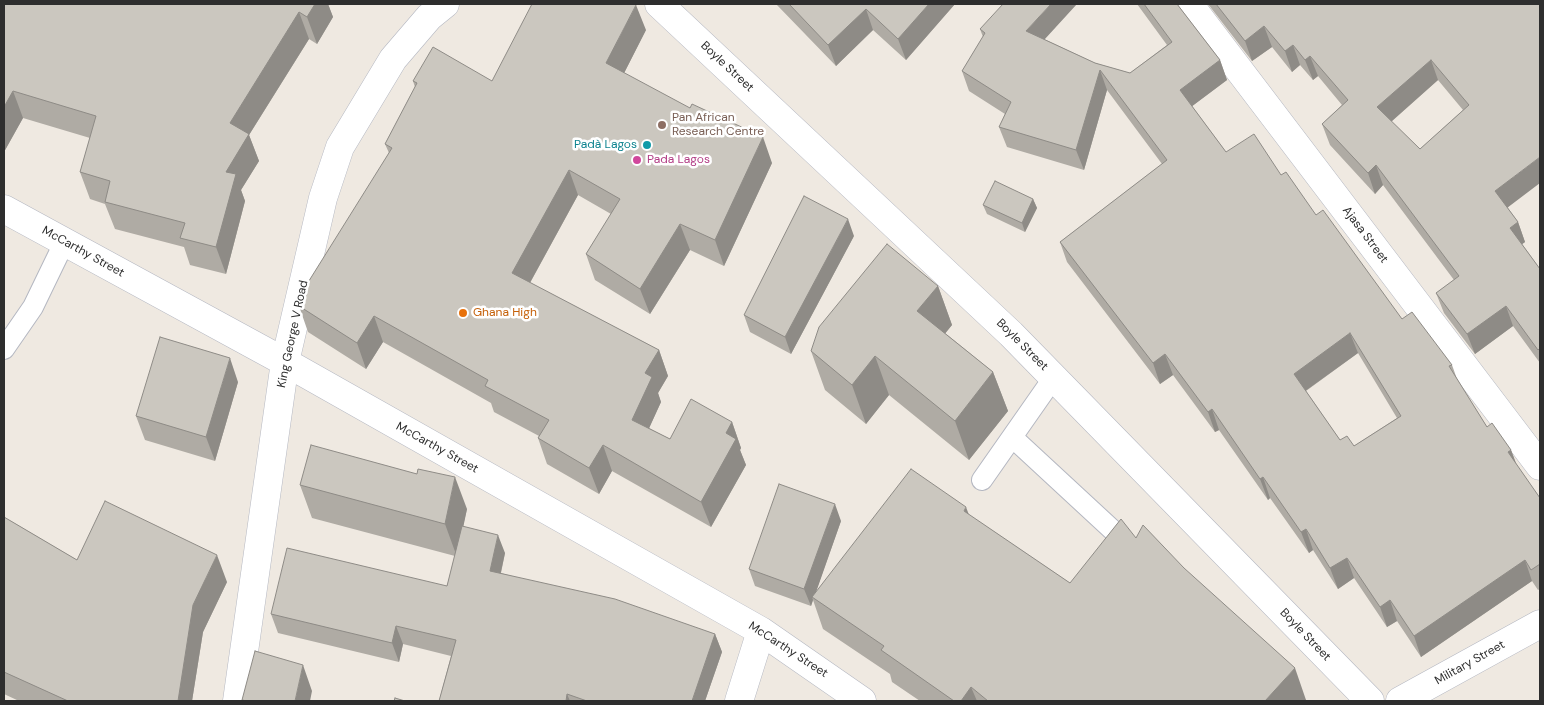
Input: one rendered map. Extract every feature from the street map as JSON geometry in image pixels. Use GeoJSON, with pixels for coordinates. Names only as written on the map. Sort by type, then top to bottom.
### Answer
{"type":"FeatureCollection","features":[{"type":"Feature","properties":{"kind":"street","name":"King George V Road"},"geometry":{"type":"LineString","coordinates":[[237,701],[285,362],[323,198],[340,147],[393,59],[429,17],[445,4]]}},
{"type":"Feature","properties":{"kind":"street","name":"Boyle Street"},"geometry":{"type":"LineString","coordinates":[[659,4],[1011,334],[1370,701]]}},
{"type":"Feature","properties":{"kind":"street","name":"Ajasa Street"},"geometry":{"type":"LineString","coordinates":[[1189,4],[1540,466]]}},
{"type":"Feature","properties":{"kind":"street","name":"McCarthy Street"},"geometry":{"type":"LineString","coordinates":[[4,209],[285,362],[761,631],[862,701]]}},
{"type":"Feature","properties":{"kind":"street","name":"Military Street"},"geometry":{"type":"LineString","coordinates":[[1400,701],[1540,624]]}},
{"type":"Feature","properties":{"kind":"street"},"geometry":{"type":"LineString","coordinates":[[740,701],[761,631]]}},
{"type":"Feature","properties":{"kind":"lane"},"geometry":{"type":"LineString","coordinates":[[4,349],[33,308],[64,243]]}},
{"type":"Feature","properties":{"kind":"lane"},"geometry":{"type":"LineString","coordinates":[[982,480],[1054,378]]}},
{"type":"Feature","properties":{"kind":"lane"},"geometry":{"type":"LineString","coordinates":[[1012,438],[1119,536]]}},
{"type":"Feature","properties":{"kind":"building"},"geometry":{"type":"Polygon","coordinates":[[[4,4],[315,4],[307,17],[299,12],[230,123],[249,134],[226,172],[236,174],[216,247],[180,238],[185,223],[105,202],[110,181],[80,172],[96,116],[13,91],[4,107],[4,4]]]}},
{"type":"Feature","properties":{"kind":"building"},"geometry":{"type":"Polygon","coordinates":[[[532,4],[635,4],[606,63],[690,108],[692,104],[763,137],[715,240],[680,224],[640,289],[586,254],[620,199],[569,170],[512,273],[659,350],[645,373],[652,377],[632,420],[670,439],[691,399],[732,422],[726,433],[736,439],[701,502],[603,445],[589,468],[538,438],[549,420],[485,386],[488,380],[374,316],[357,343],[299,306],[302,292],[392,148],[385,144],[417,83],[413,81],[433,47],[492,81],[532,4]]]}},
{"type":"Feature","properties":{"kind":"building"},"geometry":{"type":"Polygon","coordinates":[[[789,4],[929,4],[898,39],[866,9],[828,45],[789,4]]]}},
{"type":"Feature","properties":{"kind":"building"},"geometry":{"type":"Polygon","coordinates":[[[1003,4],[1051,4],[1026,31],[1095,63],[1130,73],[1172,42],[1144,4],[1177,4],[1220,60],[1180,90],[1226,152],[1254,134],[1281,175],[1286,172],[1316,215],[1323,210],[1402,319],[1412,312],[1452,365],[1449,366],[1487,427],[1492,423],[1511,450],[1508,452],[1540,498],[1540,564],[1531,570],[1525,560],[1414,636],[1390,600],[1380,607],[1347,558],[1330,568],[1306,529],[1301,532],[1263,477],[1260,479],[1212,409],[1208,412],[1165,354],[1153,363],[1060,242],[1167,160],[1100,70],[1076,150],[999,127],[1011,102],[962,71],[985,33],[980,29],[1003,4]],[[1350,333],[1294,374],[1340,440],[1347,436],[1354,446],[1401,416],[1350,333]]]}},
{"type":"Feature","properties":{"kind":"building"},"geometry":{"type":"Polygon","coordinates":[[[1216,4],[1540,4],[1540,157],[1495,191],[1518,222],[1510,228],[1540,269],[1540,348],[1538,350],[1506,306],[1467,334],[1436,293],[1459,276],[1376,165],[1368,173],[1322,124],[1348,100],[1310,56],[1305,60],[1293,45],[1285,51],[1264,26],[1245,41],[1216,4]],[[1431,60],[1377,107],[1420,149],[1469,105],[1431,60]]]}},
{"type":"Feature","properties":{"kind":"building"},"geometry":{"type":"Polygon","coordinates":[[[995,181],[1033,199],[1022,223],[983,205],[995,181]]]}},
{"type":"Feature","properties":{"kind":"building"},"geometry":{"type":"Polygon","coordinates":[[[804,196],[848,219],[785,337],[744,315],[804,196]]]}},
{"type":"Feature","properties":{"kind":"building"},"geometry":{"type":"Polygon","coordinates":[[[887,244],[938,286],[917,311],[993,372],[955,421],[875,356],[852,385],[811,351],[819,327],[887,244]]]}},
{"type":"Feature","properties":{"kind":"building"},"geometry":{"type":"Polygon","coordinates":[[[160,337],[230,358],[206,437],[136,416],[160,337]]]}},
{"type":"Feature","properties":{"kind":"building"},"geometry":{"type":"Polygon","coordinates":[[[311,445],[417,474],[418,469],[455,477],[445,524],[300,485],[311,445]]]}},
{"type":"Feature","properties":{"kind":"building"},"geometry":{"type":"Polygon","coordinates":[[[911,469],[966,507],[964,511],[1070,583],[1121,519],[1136,538],[1143,525],[1184,568],[1295,668],[1265,701],[988,701],[971,687],[961,701],[954,701],[881,650],[884,646],[812,597],[911,469]]]}},
{"type":"Feature","properties":{"kind":"building"},"geometry":{"type":"Polygon","coordinates":[[[779,484],[835,504],[804,589],[749,569],[779,484]]]}},
{"type":"Feature","properties":{"kind":"building"},"geometry":{"type":"Polygon","coordinates":[[[105,501],[217,555],[193,605],[178,701],[68,701],[4,672],[4,517],[77,560],[105,501]]]}},
{"type":"Feature","properties":{"kind":"building"},"geometry":{"type":"Polygon","coordinates":[[[462,526],[498,535],[490,571],[615,599],[715,634],[692,701],[587,701],[567,694],[566,701],[439,701],[456,640],[396,626],[392,643],[271,614],[287,548],[447,586],[462,526]]]}},
{"type":"Feature","properties":{"kind":"building"},"geometry":{"type":"Polygon","coordinates":[[[255,651],[303,665],[295,701],[242,700],[255,651]]]}},
{"type":"Feature","properties":{"kind":"building"},"geometry":{"type":"Polygon","coordinates":[[[395,698],[405,701],[394,701],[395,698]]]}},
{"type":"Feature","properties":{"kind":"place","name":"Pan African Research Centre"},"geometry":{"type":"Point","coordinates":[662,125]}},
{"type":"Feature","properties":{"kind":"place","name":"Padà Lagos"},"geometry":{"type":"Point","coordinates":[647,145]}},
{"type":"Feature","properties":{"kind":"place","name":"Pada Lagos"},"geometry":{"type":"Point","coordinates":[637,160]}},
{"type":"Feature","properties":{"kind":"place","name":"Ghana High"},"geometry":{"type":"Point","coordinates":[463,313]}}]}
